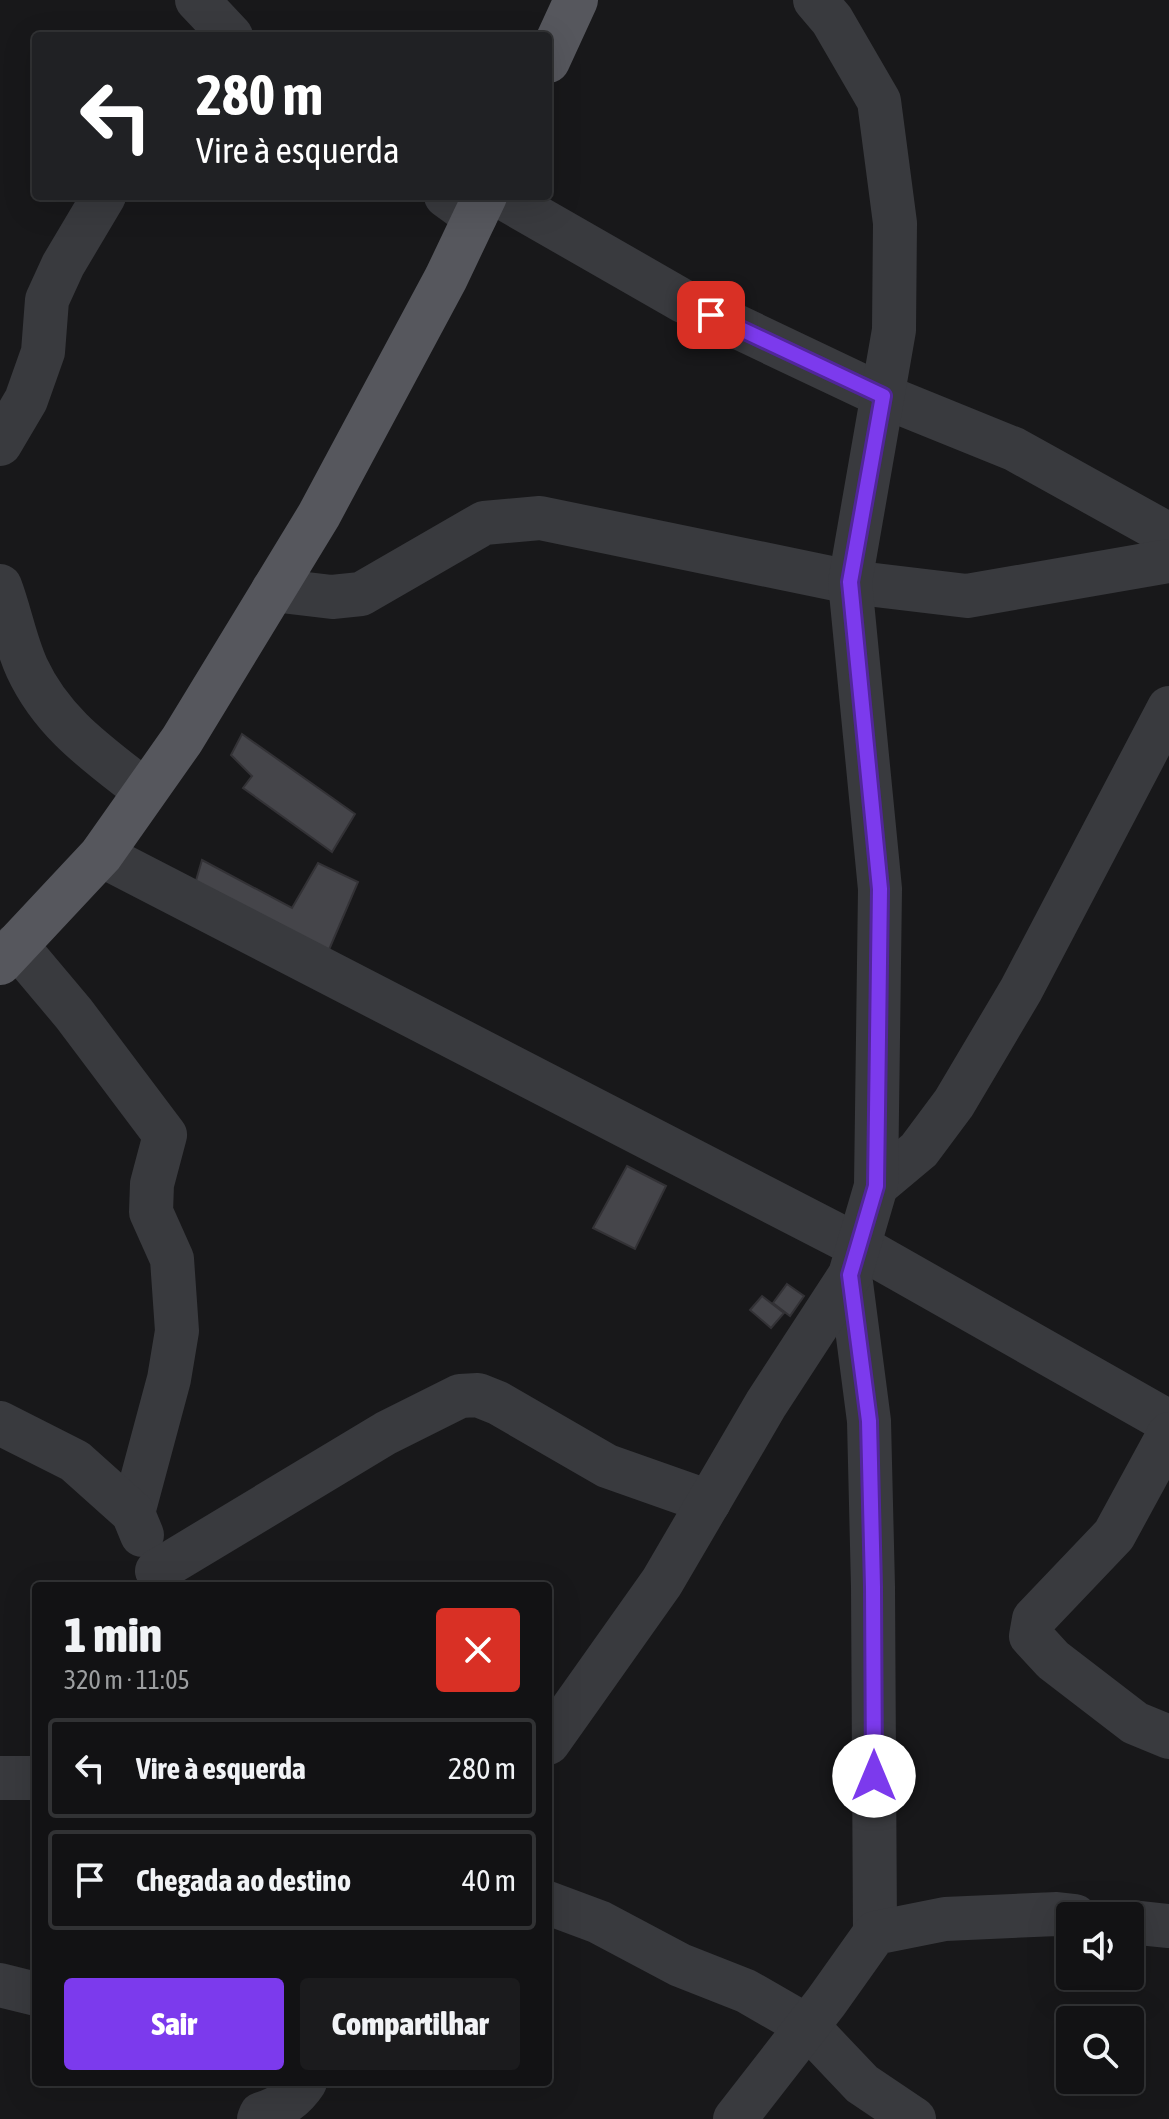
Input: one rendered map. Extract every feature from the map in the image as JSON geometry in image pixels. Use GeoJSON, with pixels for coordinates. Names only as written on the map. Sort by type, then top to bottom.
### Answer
{"type":"FeatureCollection","features":[{"type":"Feature","properties":{"kind":"main road"},"geometry":{"type":"LineString","coordinates":[[552,52],[576,0]]}},
{"type":"Feature","properties":{"kind":"main road"},"geometry":{"type":"LineString","coordinates":[[8,954],[101,855],[182,740],[319,515],[446,278],[476,201]]}},
{"type":"Feature","properties":{"kind":"street"},"geometry":{"type":"LineString","coordinates":[[197,0],[226,32]]}},
{"type":"Feature","properties":{"kind":"street"},"geometry":{"type":"LineString","coordinates":[[552,1737],[662,1582],[766,1404],[855,1261],[876,1186],[880,889],[850,582],[894,330],[895,223],[879,101],[830,7]]}},
{"type":"Feature","properties":{"kind":"street"},"geometry":{"type":"LineString","coordinates":[[0,444],[26,400],[43,352],[47,300],[63,265],[102,200]]}},
{"type":"Feature","properties":{"kind":"street"},"geometry":{"type":"LineString","coordinates":[[476,201],[883,396],[1014,449],[1169,535]]}},
{"type":"Feature","properties":{"kind":"street"},"geometry":{"type":"LineString","coordinates":[[273,590],[332,597],[361,594],[484,523],[540,518],[850,582],[967,596],[1169,561]]}},
{"type":"Feature","properties":{"kind":"street"},"geometry":{"type":"LineString","coordinates":[[0,586],[26,666],[44,698],[67,729],[145,791]]}},
{"type":"Feature","properties":{"kind":"street"},"geometry":{"type":"LineString","coordinates":[[876,1186],[919,1150],[954,1103],[1021,990],[1169,708]]}},
{"type":"Feature","properties":{"kind":"street"},"geometry":{"type":"LineString","coordinates":[[101,855],[855,1261],[1169,1422]]}},
{"type":"Feature","properties":{"kind":"street"},"geometry":{"type":"LineString","coordinates":[[8,954],[74,1014],[165,1135],[152,1184],[151,1212],[172,1259],[177,1331],[169,1379],[133,1513]]}},
{"type":"Feature","properties":{"kind":"street"},"geometry":{"type":"LineString","coordinates":[[735,2119],[875,1933],[869,1421],[855,1261]]}},
{"type":"Feature","properties":{"kind":"street"},"geometry":{"type":"LineString","coordinates":[[0,1423],[75,1461],[133,1513],[162,1578],[386,1433],[460,1396],[478,1395],[498,1403],[607,1466],[709,1502]]}},
{"type":"Feature","properties":{"kind":"street"},"geometry":{"type":"LineString","coordinates":[[1169,1434],[1114,1535],[1034,1619],[1031,1636],[1053,1660],[1135,1723],[1169,1737]]}},
{"type":"Feature","properties":{"kind":"street"},"geometry":{"type":"LineString","coordinates":[[0,1778],[32,1778]]}},
{"type":"Feature","properties":{"kind":"street"},"geometry":{"type":"LineString","coordinates":[[552,1904],[599,1922],[680,1965],[746,1991],[807,2026],[862,2084],[914,2119]]}},
{"type":"Feature","properties":{"kind":"street"},"geometry":{"type":"LineString","coordinates":[[875,1933],[945,1919],[1056,1914]]}},
{"type":"Feature","properties":{"kind":"street"},"geometry":{"type":"LineString","coordinates":[[1144,1923],[1169,1926]]}},
{"type":"Feature","properties":{"kind":"street"},"geometry":{"type":"LineString","coordinates":[[0,1985],[32,1993]]}},
{"type":"Feature","properties":{"kind":"street"},"geometry":{"type":"LineString","coordinates":[[257,2108],[277,2109],[302,2086]]}},
{"type":"Feature","properties":{"kind":"building"},"geometry":{"type":"Polygon","coordinates":[[[242,734],[355,814],[332,852],[243,788],[252,776],[231,755],[242,734]]]}},
{"type":"Feature","properties":{"kind":"building"},"geometry":{"type":"Polygon","coordinates":[[[202,860],[292,908],[318,863],[358,882],[328,952],[195,884],[202,860]]]}},
{"type":"Feature","properties":{"kind":"building"},"geometry":{"type":"Polygon","coordinates":[[[627,1166],[666,1186],[635,1249],[593,1228],[627,1166]]]}},
{"type":"Feature","properties":{"kind":"building"},"geometry":{"type":"Polygon","coordinates":[[[787,1284],[804,1296],[790,1316],[773,1303],[787,1284]]]}},
{"type":"Feature","properties":{"kind":"building"},"geometry":{"type":"Polygon","coordinates":[[[762,1296],[784,1313],[771,1328],[750,1310],[762,1296]]]}},
{"type":"Feature","properties":{"kind":"route"},"geometry":{"type":"LineString","coordinates":[[711,315],[883,396],[850,582],[880,889],[876,1186],[850,1275],[869,1421],[874,1776]]}}]}
